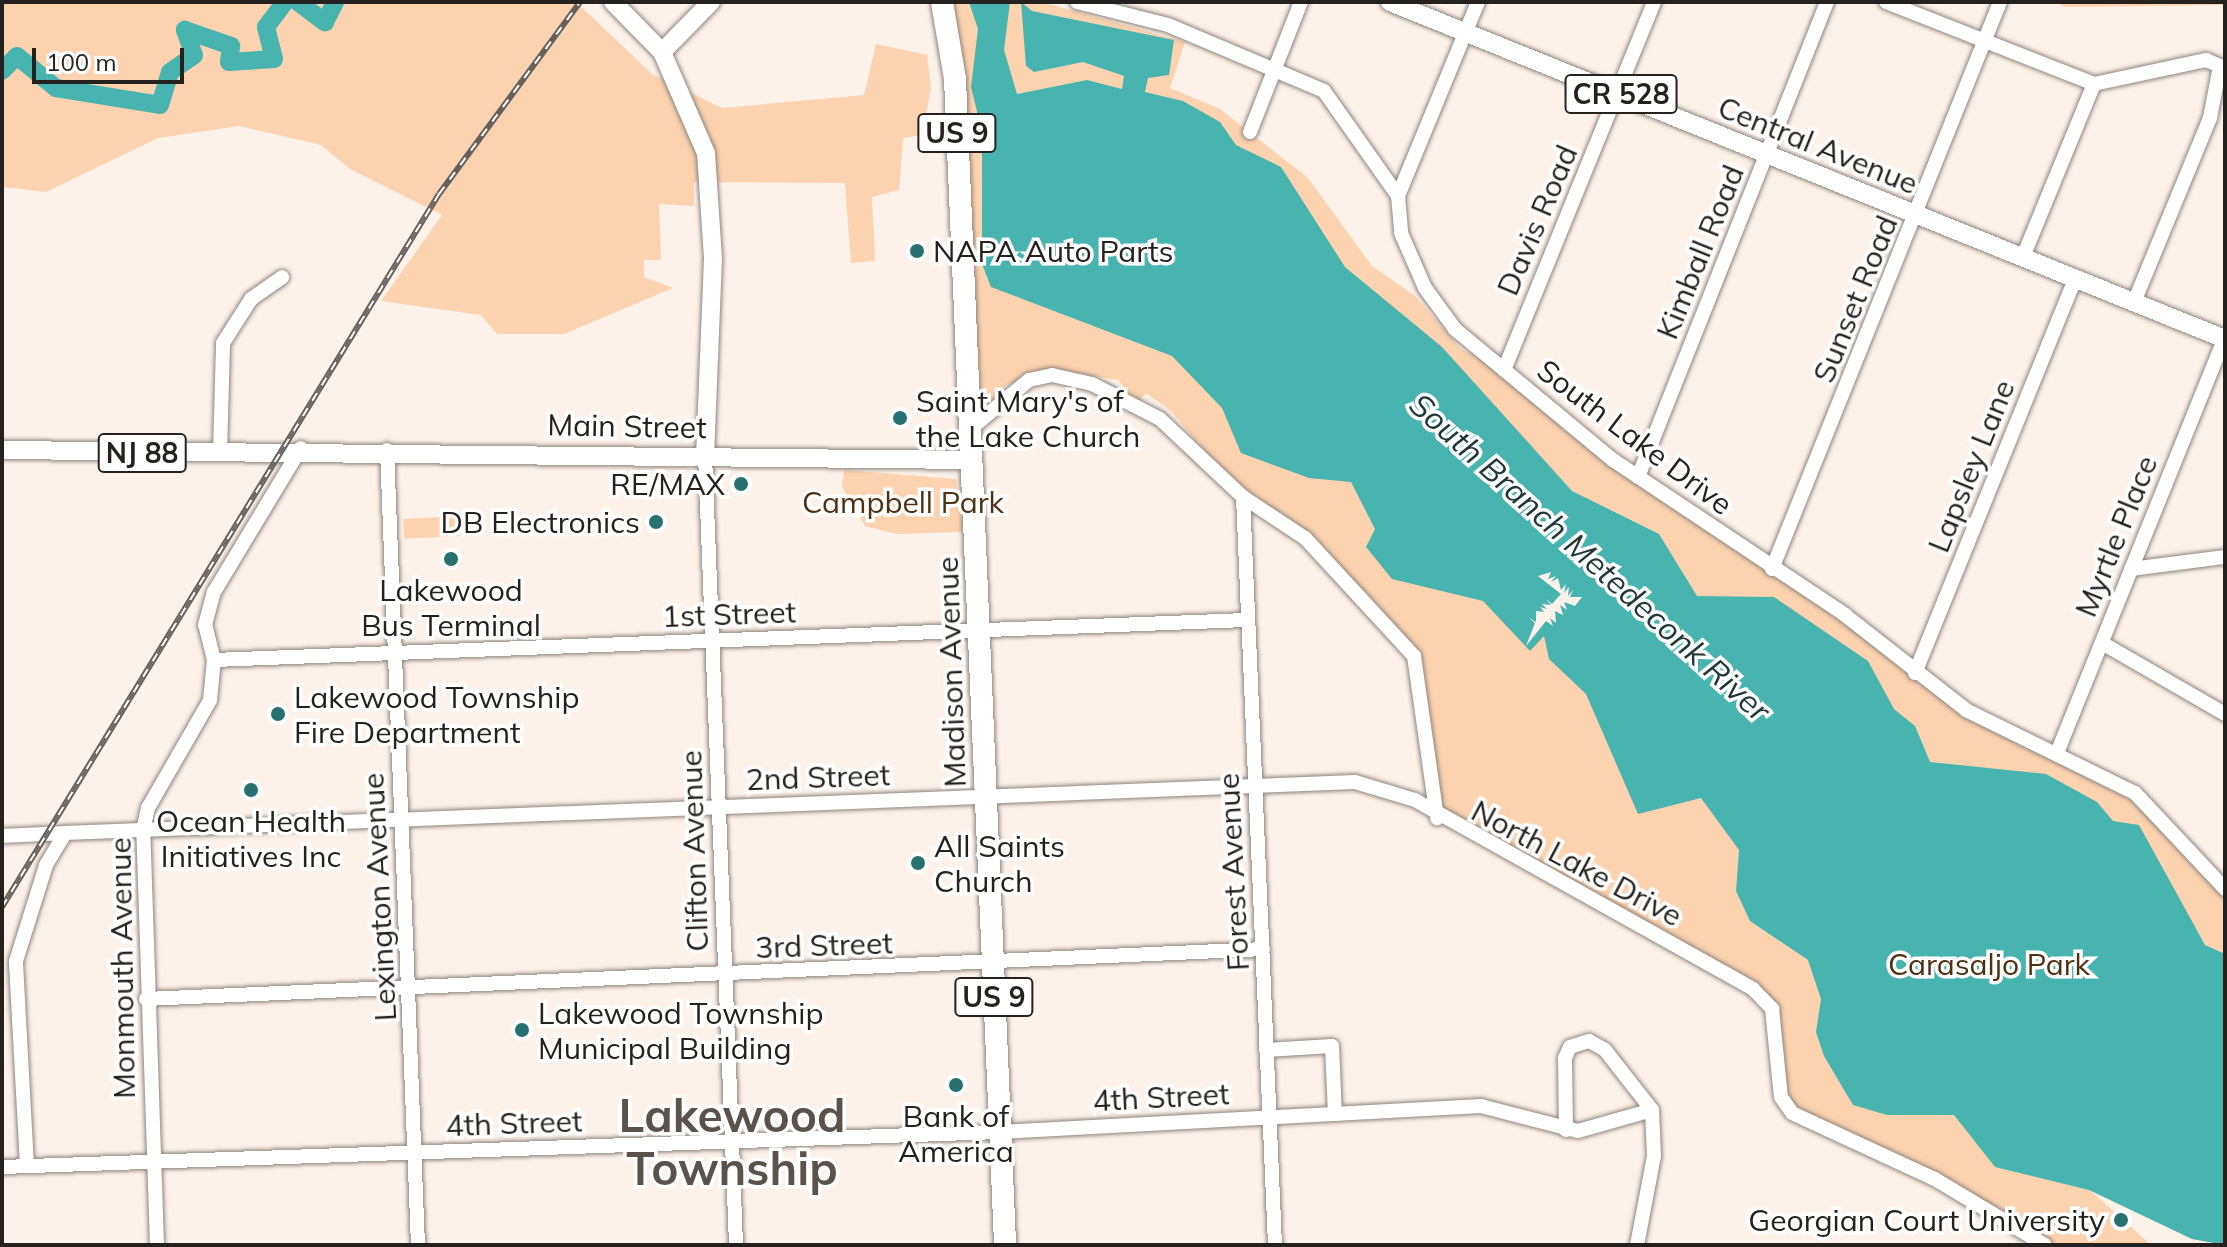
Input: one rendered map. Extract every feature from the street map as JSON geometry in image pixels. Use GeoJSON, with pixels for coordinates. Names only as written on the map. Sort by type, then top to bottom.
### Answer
{"type":"FeatureCollection","features":[{"type":"Feature","properties":{"kind":"highway","name":"Madison Avenue"},"geometry":{"type":"LineString","coordinates":[[942,2],[955,79],[1005,1245]]}},
{"type":"Feature","properties":{"kind":"main road"},"geometry":{"type":"LineString","coordinates":[[613,2],[662,52],[692,111],[711,180],[705,455]]}},
{"type":"Feature","properties":{"kind":"main road"},"geometry":{"type":"LineString","coordinates":[[662,52],[711,2]]}},
{"type":"Feature","properties":{"kind":"main road","name":"Central Avenue"},"geometry":{"type":"LineString","coordinates":[[1390,2],[2224,339]]}},
{"type":"Feature","properties":{"kind":"main road","name":"Main Street"},"geometry":{"type":"LineString","coordinates":[[220,453],[301,448],[972,460]]}},
{"type":"Feature","properties":{"kind":"main road","name":"NJ 88"},"geometry":{"type":"LineString","coordinates":[[2,450],[220,453]]}},
{"type":"Feature","properties":{"kind":"street","name":"South Lake Drive"},"geometry":{"type":"LineString","coordinates":[[1077,2],[1168,25],[1324,91],[1343,109],[1398,196],[1401,233],[1436,307],[1504,370],[1638,477],[1845,615],[1966,710],[2135,793],[2225,889]]}},
{"type":"Feature","properties":{"kind":"street"},"geometry":{"type":"LineString","coordinates":[[1250,132],[1301,2]]}},
{"type":"Feature","properties":{"kind":"street"},"geometry":{"type":"LineString","coordinates":[[1398,196],[1478,2]]}},
{"type":"Feature","properties":{"kind":"street","name":"Davis Road"},"geometry":{"type":"LineString","coordinates":[[1504,370],[1654,2]]}},
{"type":"Feature","properties":{"kind":"street","name":"Kimball Road"},"geometry":{"type":"LineString","coordinates":[[1638,477],[1827,2]]}},
{"type":"Feature","properties":{"kind":"street"},"geometry":{"type":"LineString","coordinates":[[1886,2],[2094,84],[2213,60],[2224,74],[2220,103],[2134,302]]}},
{"type":"Feature","properties":{"kind":"street","name":"Sunset Road"},"geometry":{"type":"LineString","coordinates":[[1772,569],[1917,216],[2000,2]]}},
{"type":"Feature","properties":{"kind":"street"},"geometry":{"type":"LineString","coordinates":[[2023,257],[2094,84]]}},
{"type":"Feature","properties":{"kind":"street"},"geometry":{"type":"LineString","coordinates":[[220,453],[223,343],[251,299],[282,277]]}},
{"type":"Feature","properties":{"kind":"street","name":"Lapsley Lane"},"geometry":{"type":"LineString","coordinates":[[1915,673],[2075,278]]}},
{"type":"Feature","properties":{"kind":"street","name":"Myrtle Place"},"geometry":{"type":"LineString","coordinates":[[2057,753],[2224,339]]}},
{"type":"Feature","properties":{"kind":"street","name":"North Lake Drive"},"geometry":{"type":"LineString","coordinates":[[970,429],[1017,386],[1039,376],[1070,378],[1160,419],[1243,497],[1305,538],[1405,642],[1423,702],[1437,818],[1764,997],[1776,1022],[1781,1097],[1792,1113],[1935,1179],[2045,1245]]}},
{"type":"Feature","properties":{"kind":"street","name":"Monmouth Avenue"},"geometry":{"type":"LineString","coordinates":[[157,1245],[146,999],[143,831],[148,808],[203,716],[214,660],[205,625],[214,592],[301,448]]}},
{"type":"Feature","properties":{"kind":"street","name":"Lexington Avenue"},"geometry":{"type":"LineString","coordinates":[[387,450],[418,1245]]}},
{"type":"Feature","properties":{"kind":"street","name":"Clifton Avenue"},"geometry":{"type":"LineString","coordinates":[[705,455],[736,1245]]}},
{"type":"Feature","properties":{"kind":"street","name":"Forest Avenue"},"geometry":{"type":"LineString","coordinates":[[1243,497],[1275,1245]]}},
{"type":"Feature","properties":{"kind":"street"},"geometry":{"type":"LineString","coordinates":[[2131,569],[2225,557]]}},
{"type":"Feature","properties":{"kind":"street","name":"1st Street"},"geometry":{"type":"LineString","coordinates":[[214,660],[1247,620]]}},
{"type":"Feature","properties":{"kind":"street"},"geometry":{"type":"LineString","coordinates":[[2102,643],[2225,714]]}},
{"type":"Feature","properties":{"kind":"street","name":"2nd Street"},"geometry":{"type":"LineString","coordinates":[[65,833],[1255,787],[1380,785],[1437,818]]}},
{"type":"Feature","properties":{"kind":"street"},"geometry":{"type":"LineString","coordinates":[[2,836],[65,833]]}},
{"type":"Feature","properties":{"kind":"street"},"geometry":{"type":"LineString","coordinates":[[27,1166],[16,961],[46,865],[65,833]]}},
{"type":"Feature","properties":{"kind":"street","name":"3rd Street"},"geometry":{"type":"LineString","coordinates":[[146,999],[993,965],[1263,949]]}},
{"type":"Feature","properties":{"kind":"street"},"geometry":{"type":"LineString","coordinates":[[1637,1245],[1654,1156],[1652,1110],[1605,1050],[1579,1041],[1565,1058],[1566,1130],[1594,1129],[1652,1110]]}},
{"type":"Feature","properties":{"kind":"street"},"geometry":{"type":"LineString","coordinates":[[1266,1050],[1332,1046],[1335,1114]]}},
{"type":"Feature","properties":{"kind":"street","name":"4th Street"},"geometry":{"type":"LineString","coordinates":[[2,1167],[1000,1132],[1459,1108],[1509,1111],[1566,1130]]}},
{"type":"Feature","properties":{"kind":"green space"},"geometry":{"type":"Polygon","coordinates":[[[2,2],[576,2],[652,74],[722,108],[864,95],[876,44],[927,55],[931,89],[922,135],[903,138],[899,190],[872,197],[875,261],[851,263],[845,183],[694,182],[694,206],[659,204],[661,260],[644,260],[644,277],[673,288],[564,334],[497,334],[481,315],[381,301],[442,215],[350,169],[321,145],[239,126],[158,138],[46,192],[2,187],[2,2]]]}},
{"type":"Feature","properties":{"kind":"green space","name":"Carasaljo Park"},"geometry":{"type":"Polygon","coordinates":[[[952,2],[1042,2],[1185,42],[1170,88],[1220,109],[1308,178],[1372,266],[1414,295],[1461,349],[1504,370],[1613,460],[1966,710],[2119,783],[2225,889],[2225,1245],[2192,1239],[2090,1190],[2151,1245],[2045,1245],[1942,1183],[1809,1125],[1778,1092],[1762,995],[1437,818],[1414,657],[1307,541],[1243,497],[1171,411],[1146,393],[1137,404],[1118,380],[1048,369],[1005,386],[987,414],[977,388],[952,2]]]}},
{"type":"Feature","properties":{"kind":"green space"},"geometry":{"type":"Polygon","coordinates":[[[2056,2],[2225,2],[2225,5],[2064,7],[2056,2]]]}},
{"type":"Feature","properties":{"kind":"green space","name":"Campbell Park"},"geometry":{"type":"Polygon","coordinates":[[[844,470],[956,479],[963,532],[896,534],[865,526],[842,487],[844,470]]]}},
{"type":"Feature","properties":{"kind":"green space"},"geometry":{"type":"Polygon","coordinates":[[[458,516],[459,536],[404,539],[403,519],[458,516]]]}},
{"type":"Feature","properties":{"kind":"water","name":"Carasaljo Park"},"geometry":{"type":"Polygon","coordinates":[[[969,2],[1010,2],[1004,50],[1017,94],[1087,80],[1122,89],[1124,76],[1083,62],[1034,72],[1026,66],[1021,2],[1032,11],[1174,40],[1169,75],[1148,78],[1145,92],[1183,101],[1220,122],[1236,145],[1281,167],[1345,267],[1442,347],[1572,491],[1659,534],[1697,596],[1774,597],[1868,661],[1894,709],[1915,726],[1930,762],[2046,774],[2097,802],[2113,821],[2139,825],[2205,945],[2225,954],[2225,1245],[2192,1239],[2089,1190],[1995,1167],[1954,1115],[1887,1115],[1853,1105],[1824,1056],[1816,1032],[1821,999],[1808,960],[1750,921],[1736,891],[1739,850],[1701,798],[1638,814],[1586,694],[1549,659],[1544,636],[1530,651],[1483,601],[1392,579],[1366,547],[1375,529],[1351,482],[1309,478],[1241,453],[1222,408],[1172,356],[991,287],[982,264],[982,132],[971,87],[978,29],[969,2]]]}},
{"type":"Feature","properties":{"kind":"pier"},"geometry":{"type":"Polygon","coordinates":[[[1551,572],[1548,579],[1556,576],[1551,582],[1558,578],[1561,590],[1566,584],[1564,593],[1569,587],[1568,596],[1573,590],[1570,597],[1582,597],[1575,606],[1564,602],[1567,610],[1560,605],[1563,615],[1555,611],[1556,623],[1550,618],[1553,626],[1546,621],[1526,646],[1535,623],[1529,618],[1536,622],[1536,611],[1544,612],[1540,607],[1547,609],[1542,604],[1551,605],[1546,599],[1552,604],[1561,594],[1538,576],[1551,572]]]}},
{"type":"Feature","properties":{"kind":"waterway","name":"South Branch Metedeconk River"},"geometry":{"type":"LineString","coordinates":[[2,71],[17,56],[56,88],[160,105],[170,72],[194,55],[185,30],[231,46],[229,62],[274,59],[266,27],[285,2]]}},
{"type":"Feature","properties":{"kind":"waterway","name":"South Branch Metedeconk River"},"geometry":{"type":"LineString","coordinates":[[298,2],[325,22],[335,2]]}},
{"type":"Feature","properties":{"kind":"railway"},"geometry":{"type":"LineString","coordinates":[[2,907],[439,194],[580,2]]}},
{"type":"Feature","properties":{"kind":"place","name":"NAPA Auto Parts"},"geometry":{"type":"Point","coordinates":[917,251]}},
{"type":"Feature","properties":{"kind":"place","name":"Saint Mary's of the Lake Church"},"geometry":{"type":"Point","coordinates":[900,418]}},
{"type":"Feature","properties":{"kind":"place","name":"RE/MAX"},"geometry":{"type":"Point","coordinates":[741,484]}},
{"type":"Feature","properties":{"kind":"place","name":"DB Electronics"},"geometry":{"type":"Point","coordinates":[656,522]}},
{"type":"Feature","properties":{"kind":"place","name":"Lakewood Bus Terminal"},"geometry":{"type":"Point","coordinates":[451,559]}},
{"type":"Feature","properties":{"kind":"place","name":"Lakewood Township Fire Department"},"geometry":{"type":"Point","coordinates":[278,714]}},
{"type":"Feature","properties":{"kind":"place","name":"Ocean Health Initiatives Inc"},"geometry":{"type":"Point","coordinates":[251,790]}},
{"type":"Feature","properties":{"kind":"place","name":"All Saints Church"},"geometry":{"type":"Point","coordinates":[918,863]}},
{"type":"Feature","properties":{"kind":"place","name":"Lakewood Township Municipal Building"},"geometry":{"type":"Point","coordinates":[522,1030]}},
{"type":"Feature","properties":{"kind":"place","name":"Bank of America"},"geometry":{"type":"Point","coordinates":[956,1085]}},
{"type":"Feature","properties":{"kind":"place","name":"Georgian Court University"},"geometry":{"type":"Point","coordinates":[2121,1220]}},
{"type":"Feature","properties":{"kind":"district","name":"Lakewood Township"},"geometry":{"type":"Point","coordinates":[732,1142]}}]}
